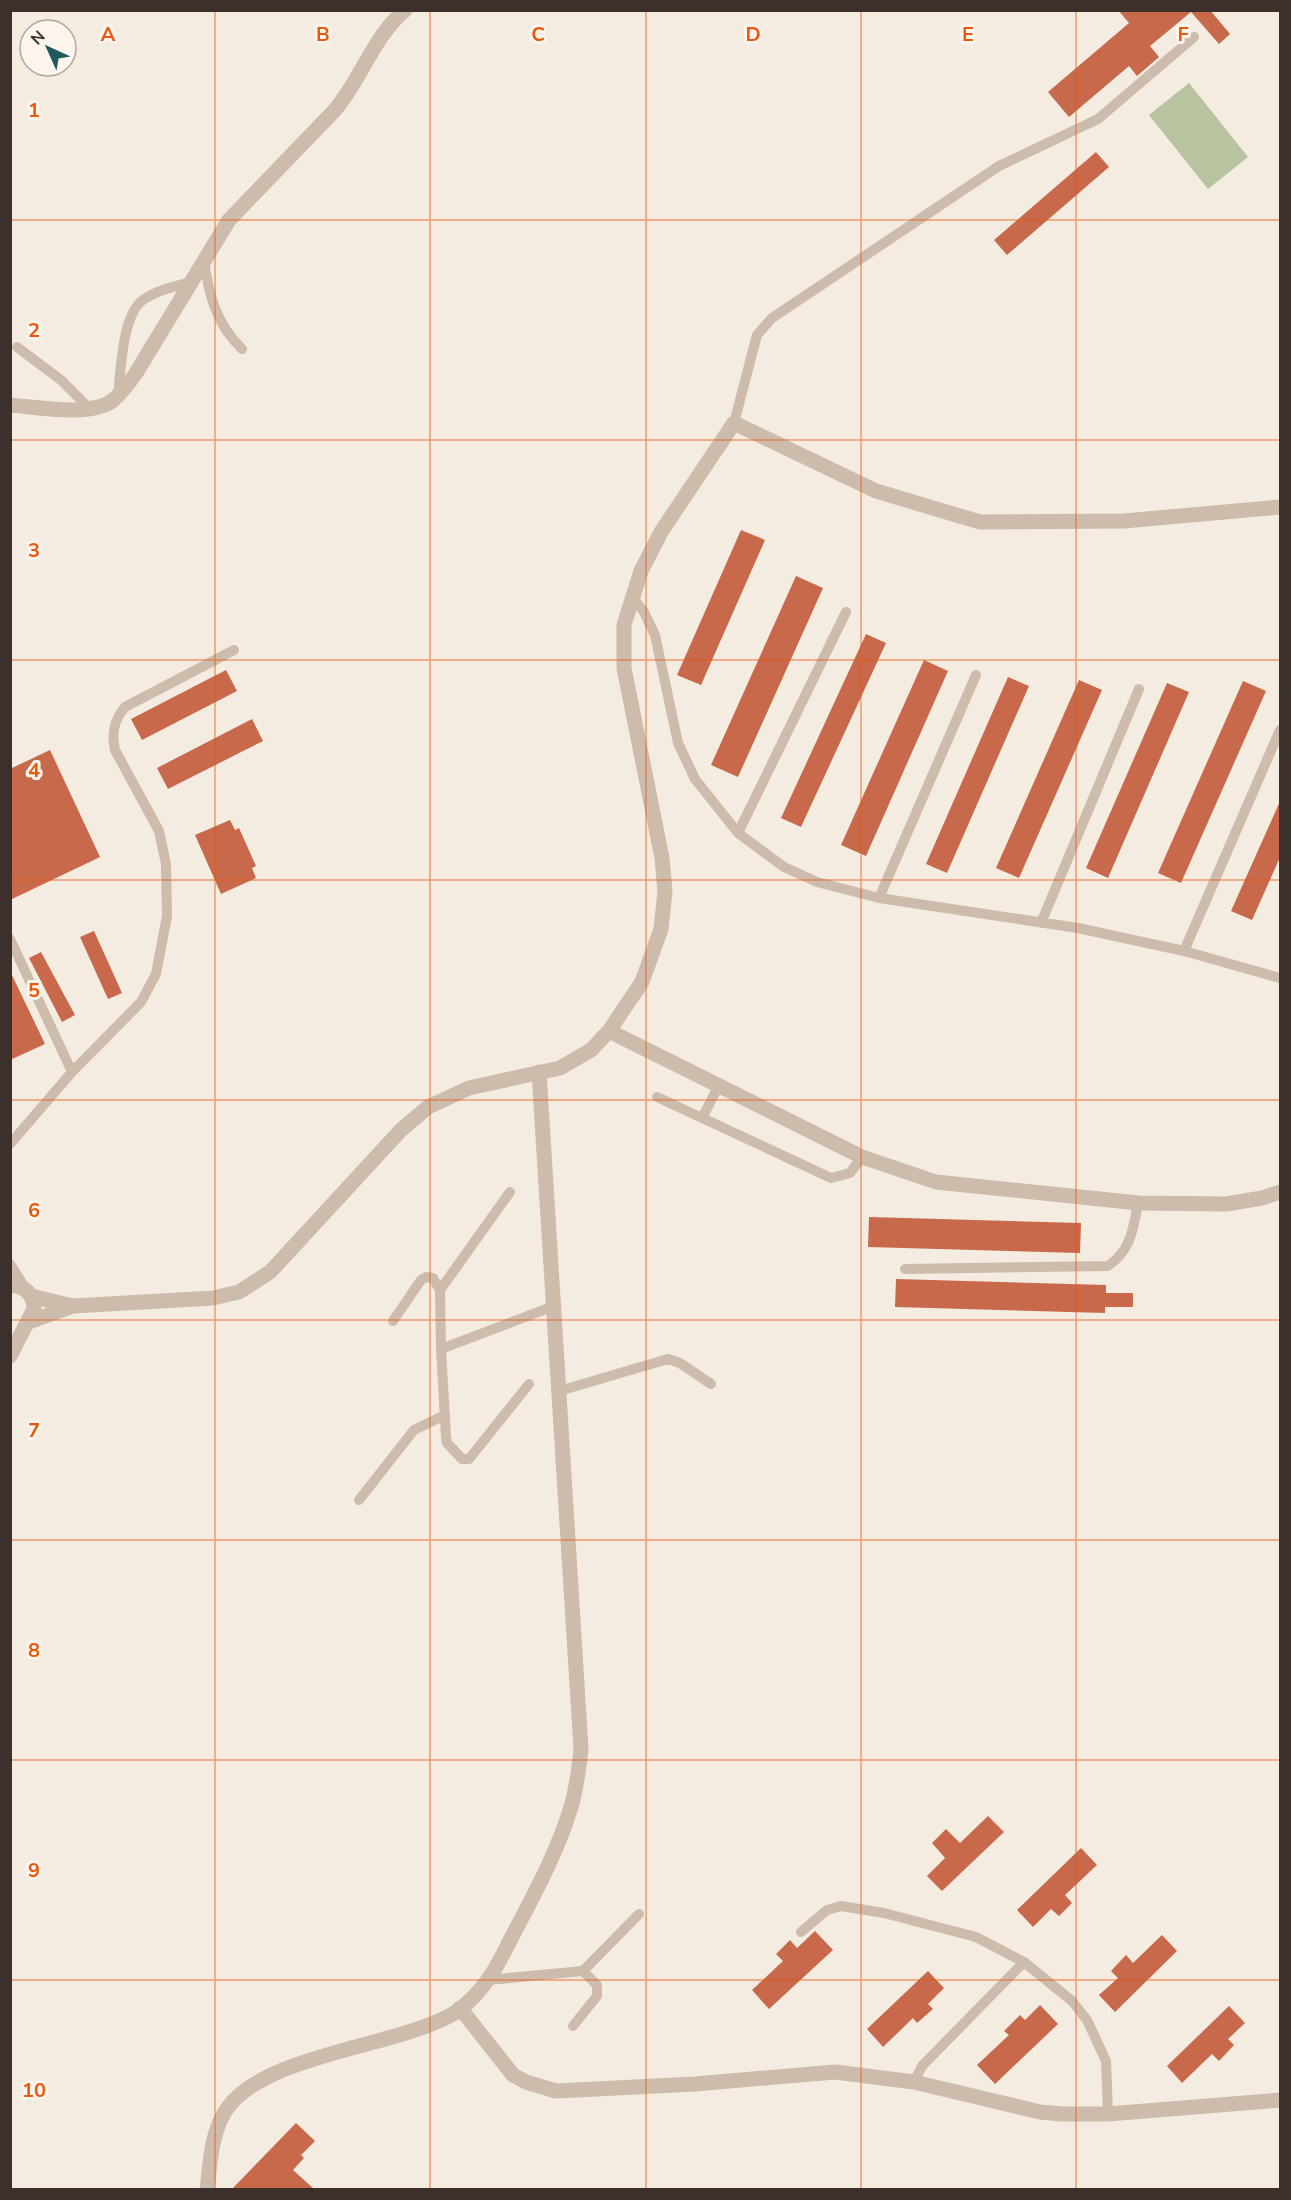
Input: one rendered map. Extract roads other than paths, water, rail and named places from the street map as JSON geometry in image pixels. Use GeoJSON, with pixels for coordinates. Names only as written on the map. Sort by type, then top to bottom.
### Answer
{"type":"FeatureCollection","features":[{"type":"Feature","properties":{"kind":"street"},"geometry":{"type":"LineString","coordinates":[[12,403],[90,410],[110,402],[118,395],[136,373],[223,229],[248,198],[347,96],[391,24],[405,10]]}},
{"type":"Feature","properties":{"kind":"street"},"geometry":{"type":"LineString","coordinates":[[21,1326],[73,1306],[213,1298],[246,1289],[270,1272],[413,1119],[428,1107],[469,1088],[560,1068],[575,1061],[609,1031],[642,982],[661,929],[664,891],[662,858],[624,668],[624,625],[631,595],[661,532],[734,423],[876,491],[980,522],[1124,521],[1281,507]]}},
{"type":"Feature","properties":{"kind":"street"},"geometry":{"type":"LineString","coordinates":[[609,1031],[862,1157],[936,1182],[1138,1203],[1226,1204],[1262,1198],[1281,1192]]}},
{"type":"Feature","properties":{"kind":"street"},"geometry":{"type":"LineString","coordinates":[[207,2190],[218,2127],[226,2111],[240,2095],[261,2080],[287,2069],[447,2018],[488,1980],[547,1868],[561,1834],[578,1778],[581,1749],[539,1072]]}},
{"type":"Feature","properties":{"kind":"street"},"geometry":{"type":"LineString","coordinates":[[10,1286],[21,1287],[29,1293],[73,1306]]}},
{"type":"Feature","properties":{"kind":"street"},"geometry":{"type":"LineString","coordinates":[[10,1356],[21,1326],[34,1309],[29,1293]]}},
{"type":"Feature","properties":{"kind":"street"},"geometry":{"type":"LineString","coordinates":[[460,2008],[513,2075],[526,2082],[555,2091],[835,2072],[914,2082],[1040,2112],[1108,2114],[1281,2100]]}},
{"type":"Feature","properties":{"kind":"lane"},"geometry":{"type":"LineString","coordinates":[[734,423],[758,335],[772,318],[855,265],[989,172],[1098,119],[1194,37]]}},
{"type":"Feature","properties":{"kind":"lane"},"geometry":{"type":"LineString","coordinates":[[204,260],[210,296],[218,316],[231,337],[242,349]]}},
{"type":"Feature","properties":{"kind":"lane"},"geometry":{"type":"LineString","coordinates":[[118,395],[128,329],[137,307],[143,300],[154,295],[192,282]]}},
{"type":"Feature","properties":{"kind":"lane"},"geometry":{"type":"LineString","coordinates":[[17,347],[61,380],[90,410]]}},
{"type":"Feature","properties":{"kind":"lane"},"geometry":{"type":"LineString","coordinates":[[631,595],[644,612],[655,635],[678,743],[695,779],[738,833],[783,867],[817,882],[879,898],[1041,922],[1184,951],[1281,978]]}},
{"type":"Feature","properties":{"kind":"lane"},"geometry":{"type":"LineString","coordinates":[[738,833],[846,612]]}},
{"type":"Feature","properties":{"kind":"lane"},"geometry":{"type":"LineString","coordinates":[[10,1144],[72,1072],[141,1002],[156,974],[167,916],[166,864],[159,831],[115,750],[113,739],[115,722],[125,707],[234,650]]}},
{"type":"Feature","properties":{"kind":"lane"},"geometry":{"type":"LineString","coordinates":[[879,898],[976,675]]}},
{"type":"Feature","properties":{"kind":"lane"},"geometry":{"type":"LineString","coordinates":[[1041,922],[1139,689]]}},
{"type":"Feature","properties":{"kind":"lane"},"geometry":{"type":"LineString","coordinates":[[1184,951],[1281,730]]}},
{"type":"Feature","properties":{"kind":"lane"},"geometry":{"type":"LineString","coordinates":[[10,939],[72,1072]]}},
{"type":"Feature","properties":{"kind":"lane"},"geometry":{"type":"LineString","coordinates":[[702,1118],[719,1085]]}},
{"type":"Feature","properties":{"kind":"lane"},"geometry":{"type":"LineString","coordinates":[[657,1097],[831,1178],[850,1173],[862,1157]]}},
{"type":"Feature","properties":{"kind":"lane"},"geometry":{"type":"LineString","coordinates":[[440,1290],[510,1192]]}},
{"type":"Feature","properties":{"kind":"lane"},"geometry":{"type":"LineString","coordinates":[[905,1269],[1108,1266],[1121,1257],[1129,1245],[1138,1203]]}},
{"type":"Feature","properties":{"kind":"lane"},"geometry":{"type":"LineString","coordinates":[[10,1264],[29,1293]]}},
{"type":"Feature","properties":{"kind":"lane"},"geometry":{"type":"LineString","coordinates":[[393,1321],[426,1276],[433,1278],[440,1290],[447,1443],[462,1459],[470,1459],[529,1384]]}},
{"type":"Feature","properties":{"kind":"lane"},"geometry":{"type":"LineString","coordinates":[[441,1348],[554,1306]]}},
{"type":"Feature","properties":{"kind":"lane"},"geometry":{"type":"LineString","coordinates":[[559,1391],[668,1359],[680,1363],[711,1384]]}},
{"type":"Feature","properties":{"kind":"lane"},"geometry":{"type":"LineString","coordinates":[[359,1500],[414,1430],[445,1415]]}},
{"type":"Feature","properties":{"kind":"lane"},"geometry":{"type":"LineString","coordinates":[[801,1932],[827,1910],[841,1906],[884,1913],[976,1937],[1024,1962],[1072,2001],[1087,2020],[1106,2061],[1108,2114]]}},
{"type":"Feature","properties":{"kind":"lane"},"geometry":{"type":"LineString","coordinates":[[488,1980],[583,1971],[639,1914]]}},
{"type":"Feature","properties":{"kind":"lane"},"geometry":{"type":"LineString","coordinates":[[914,2082],[926,2061],[1024,1962]]}},
{"type":"Feature","properties":{"kind":"lane"},"geometry":{"type":"LineString","coordinates":[[573,2026],[597,1996],[597,1985],[583,1971]]}}]}
